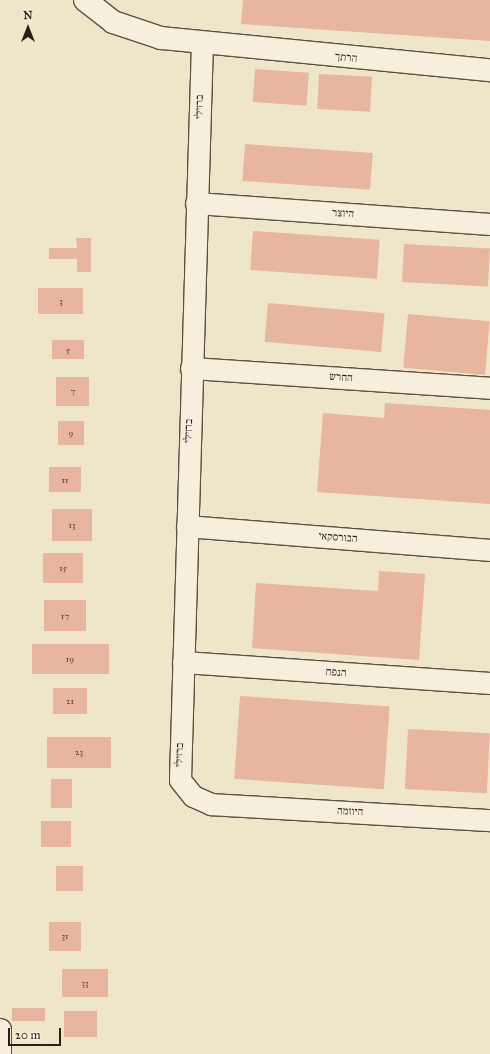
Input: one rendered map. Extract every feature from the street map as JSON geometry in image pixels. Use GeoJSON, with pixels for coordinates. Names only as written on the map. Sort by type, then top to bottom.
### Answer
{"type":"FeatureCollection","features":[{"type":"Feature","properties":{"kind":"main road","name":"הרתך"},"geometry":{"type":"LineString","coordinates":[[85,0],[113,22],[135,32],[202,42],[312,55],[490,70]]}},
{"type":"Feature","properties":{"kind":"street","name":"ברזילי"},"geometry":{"type":"LineString","coordinates":[[202,42],[191,368],[180,780],[193,796],[211,804]]}},
{"type":"Feature","properties":{"kind":"street","name":"היוצר"},"geometry":{"type":"LineString","coordinates":[[196,203],[490,224]]}},
{"type":"Feature","properties":{"kind":"street","name":"החרש"},"geometry":{"type":"LineString","coordinates":[[191,368],[490,388]]}},
{"type":"Feature","properties":{"kind":"street","name":"הבורסקאי"},"geometry":{"type":"LineString","coordinates":[[187,526],[490,550]]}},
{"type":"Feature","properties":{"kind":"street","name":"הנפח"},"geometry":{"type":"LineString","coordinates":[[183,662],[490,684]]}},
{"type":"Feature","properties":{"kind":"street","name":"היוזמה"},"geometry":{"type":"LineString","coordinates":[[211,804],[490,820]]}},
{"type":"Feature","properties":{"kind":"street"},"geometry":{"type":"LineString","coordinates":[[0,1029],[0,1054]]}},
{"type":"Feature","properties":{"kind":"building"},"geometry":{"type":"Polygon","coordinates":[[[243,0],[490,0],[490,41],[241,24],[243,0]]]}},
{"type":"Feature","properties":{"kind":"building"},"geometry":{"type":"Polygon","coordinates":[[[255,69],[309,73],[307,106],[253,102],[255,69]]]}},
{"type":"Feature","properties":{"kind":"building"},"geometry":{"type":"Polygon","coordinates":[[[319,74],[372,77],[370,112],[317,109],[319,74]]]}},
{"type":"Feature","properties":{"kind":"building"},"geometry":{"type":"Polygon","coordinates":[[[245,144],[373,153],[370,190],[242,181],[245,144]]]}},
{"type":"Feature","properties":{"kind":"building"},"geometry":{"type":"Polygon","coordinates":[[[253,231],[380,240],[377,279],[250,270],[253,231]]]}},
{"type":"Feature","properties":{"kind":"building"},"geometry":{"type":"Polygon","coordinates":[[[76,238],[91,238],[91,272],[77,272],[77,259],[49,259],[49,248],[77,248],[76,238]]]}},
{"type":"Feature","properties":{"kind":"building"},"geometry":{"type":"Polygon","coordinates":[[[404,244],[490,249],[488,286],[402,282],[404,244]]]}},
{"type":"Feature","properties":{"kind":"building"},"geometry":{"type":"Polygon","coordinates":[[[38,288],[83,288],[83,314],[38,314],[38,288]]]}},
{"type":"Feature","properties":{"kind":"building"},"geometry":{"type":"Polygon","coordinates":[[[268,303],[385,313],[381,352],[265,342],[268,303]]]}},
{"type":"Feature","properties":{"kind":"building"},"geometry":{"type":"Polygon","coordinates":[[[408,314],[490,321],[485,375],[403,368],[408,314]]]}},
{"type":"Feature","properties":{"kind":"building"},"geometry":{"type":"Polygon","coordinates":[[[52,340],[84,340],[84,359],[52,359],[52,340]]]}},
{"type":"Feature","properties":{"kind":"building"},"geometry":{"type":"Polygon","coordinates":[[[56,377],[89,377],[89,406],[56,406],[56,377]]]}},
{"type":"Feature","properties":{"kind":"building"},"geometry":{"type":"Polygon","coordinates":[[[385,403],[490,410],[490,504],[317,492],[323,413],[384,418],[385,403]]]}},
{"type":"Feature","properties":{"kind":"building"},"geometry":{"type":"Polygon","coordinates":[[[58,421],[84,421],[84,445],[58,445],[58,421]]]}},
{"type":"Feature","properties":{"kind":"building"},"geometry":{"type":"Polygon","coordinates":[[[49,467],[81,467],[81,492],[49,492],[49,467]]]}},
{"type":"Feature","properties":{"kind":"building"},"geometry":{"type":"Polygon","coordinates":[[[52,509],[92,509],[92,541],[52,541],[52,509]]]}},
{"type":"Feature","properties":{"kind":"building"},"geometry":{"type":"Polygon","coordinates":[[[43,553],[83,553],[83,583],[43,583],[43,553]]]}},
{"type":"Feature","properties":{"kind":"building"},"geometry":{"type":"Polygon","coordinates":[[[379,571],[425,574],[419,660],[252,648],[256,583],[378,591],[379,571]]]}},
{"type":"Feature","properties":{"kind":"building"},"geometry":{"type":"Polygon","coordinates":[[[44,600],[86,600],[86,631],[44,631],[44,600]]]}},
{"type":"Feature","properties":{"kind":"building"},"geometry":{"type":"Polygon","coordinates":[[[32,644],[109,644],[109,674],[32,674],[32,644]]]}},
{"type":"Feature","properties":{"kind":"building"},"geometry":{"type":"Polygon","coordinates":[[[53,688],[87,688],[87,714],[53,714],[53,688]]]}},
{"type":"Feature","properties":{"kind":"building"},"geometry":{"type":"Polygon","coordinates":[[[240,696],[390,706],[384,789],[234,779],[240,696]]]}},
{"type":"Feature","properties":{"kind":"building"},"geometry":{"type":"Polygon","coordinates":[[[408,729],[490,733],[487,793],[405,789],[408,729]]]}},
{"type":"Feature","properties":{"kind":"building"},"geometry":{"type":"Polygon","coordinates":[[[47,737],[111,737],[111,768],[47,768],[47,737]]]}},
{"type":"Feature","properties":{"kind":"building"},"geometry":{"type":"Polygon","coordinates":[[[51,779],[72,779],[72,808],[51,808],[51,779]]]}},
{"type":"Feature","properties":{"kind":"building"},"geometry":{"type":"Polygon","coordinates":[[[41,821],[71,821],[71,847],[41,847],[41,821]]]}},
{"type":"Feature","properties":{"kind":"building"},"geometry":{"type":"Polygon","coordinates":[[[56,866],[83,866],[83,891],[56,891],[56,866]]]}},
{"type":"Feature","properties":{"kind":"building"},"geometry":{"type":"Polygon","coordinates":[[[49,922],[81,922],[81,951],[49,951],[49,922]]]}},
{"type":"Feature","properties":{"kind":"building"},"geometry":{"type":"Polygon","coordinates":[[[62,969],[108,969],[108,997],[62,997],[62,969]]]}},
{"type":"Feature","properties":{"kind":"building"},"geometry":{"type":"Polygon","coordinates":[[[12,1008],[45,1008],[45,1021],[12,1021],[12,1008]]]}},
{"type":"Feature","properties":{"kind":"building"},"geometry":{"type":"Polygon","coordinates":[[[64,1011],[97,1011],[97,1037],[64,1037],[64,1011]]]}}]}
